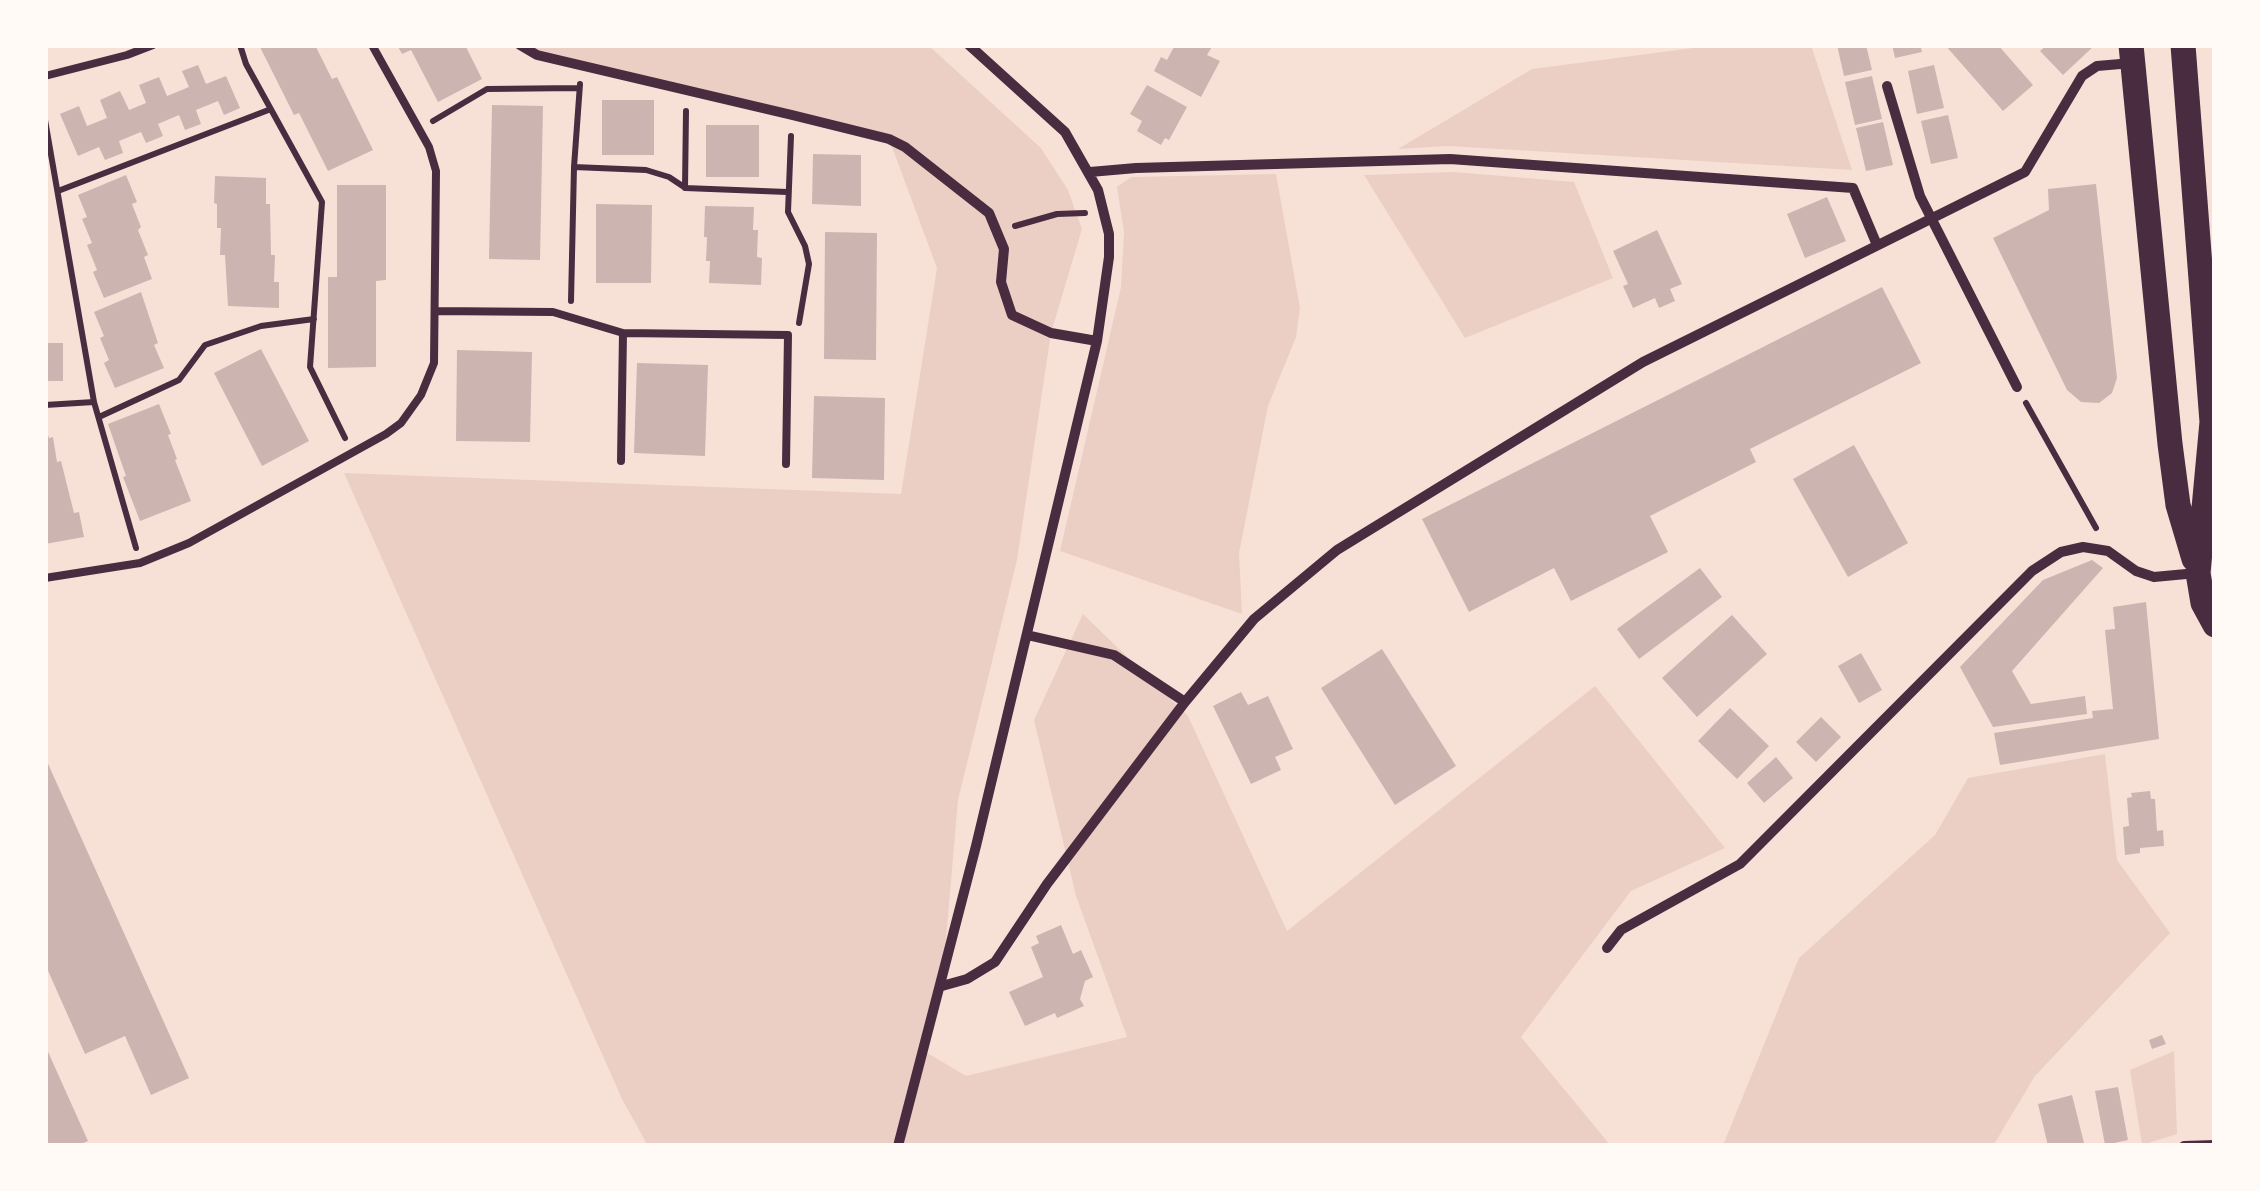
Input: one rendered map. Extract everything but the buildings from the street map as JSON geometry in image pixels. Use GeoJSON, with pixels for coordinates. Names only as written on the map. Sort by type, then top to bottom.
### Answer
{"type":"FeatureCollection","features":[{"type":"Feature","properties":{"kind":"main road"},"geometry":{"type":"LineString","coordinates":[[2183,45],[2212,422],[2198,573]]}},
{"type":"Feature","properties":{"kind":"main road"},"geometry":{"type":"LineString","coordinates":[[2132,54],[2178,505],[2203,603],[2215,625]]}},
{"type":"Feature","properties":{"kind":"main road"},"geometry":{"type":"LineString","coordinates":[[2166,402],[2183,415],[2195,414],[2210,400]]}},
{"type":"Feature","properties":{"kind":"street"},"geometry":{"type":"LineString","coordinates":[[520,45],[538,55],[889,139],[905,147],[989,213],[1004,250],[1001,282],[1012,314],[1051,332],[1097,342]]}},
{"type":"Feature","properties":{"kind":"street"},"geometry":{"type":"LineString","coordinates":[[898,1146],[942,986],[1097,342],[1107,284],[1109,234],[1104,207],[1090,172],[1065,132],[969,45]]}},
{"type":"Feature","properties":{"kind":"street"},"geometry":{"type":"LineString","coordinates":[[942,986],[967,979],[995,962],[1047,884],[1185,702],[1254,619],[1337,550],[1644,362],[2024,172],[2089,70],[2132,54]]}},
{"type":"Feature","properties":{"kind":"street"},"geometry":{"type":"LineString","coordinates":[[1887,86],[1920,196],[2017,388]]}},
{"type":"Feature","properties":{"kind":"street"},"geometry":{"type":"LineString","coordinates":[[1090,172],[1450,160],[1853,188],[1877,245]]}},
{"type":"Feature","properties":{"kind":"street"},"geometry":{"type":"LineString","coordinates":[[1607,948],[1621,930],[1740,864],[2032,570],[2061,552],[2083,547],[2108,551],[2136,572],[2154,577],[2198,573]]}},
{"type":"Feature","properties":{"kind":"street"},"geometry":{"type":"LineString","coordinates":[[1026,635],[1114,655],[1185,702]]}},
{"type":"Feature","properties":{"kind":"street"},"geometry":{"type":"LineString","coordinates":[[2184,1146],[2215,1145]]}},
{"type":"Feature","properties":{"kind":"lane"},"geometry":{"type":"LineString","coordinates":[[45,76],[153,45]]}},
{"type":"Feature","properties":{"kind":"lane"},"geometry":{"type":"LineString","coordinates":[[45,578],[140,563],[189,543],[400,423],[421,395],[434,363],[436,171],[429,147],[372,45]]}},
{"type":"Feature","properties":{"kind":"lane"},"geometry":{"type":"LineString","coordinates":[[435,311],[553,312],[622,333],[788,335],[786,464]]}},
{"type":"Feature","properties":{"kind":"lane"},"geometry":{"type":"LineString","coordinates":[[622,333],[622,462]]}},
{"type":"Feature","properties":{"kind":"path"},"geometry":{"type":"LineString","coordinates":[[240,45],[246,64],[322,202],[310,367],[353,452]]}},
{"type":"Feature","properties":{"kind":"path"},"geometry":{"type":"LineString","coordinates":[[571,317],[574,167],[581,88],[576,65]]}},
{"type":"Feature","properties":{"kind":"path"},"geometry":{"type":"LineString","coordinates":[[420,130],[487,90],[581,88]]}},
{"type":"Feature","properties":{"kind":"path"},"geometry":{"type":"LineString","coordinates":[[685,188],[687,91]]}},
{"type":"Feature","properties":{"kind":"path"},"geometry":{"type":"LineString","coordinates":[[58,191],[271,110]]}},
{"type":"Feature","properties":{"kind":"path"},"geometry":{"type":"LineString","coordinates":[[788,335],[800,322],[808,264],[805,246],[788,212],[792,115]]}},
{"type":"Feature","properties":{"kind":"path"},"geometry":{"type":"LineString","coordinates":[[45,120],[94,402],[140,563]]}},
{"type":"Feature","properties":{"kind":"path"},"geometry":{"type":"LineString","coordinates":[[574,167],[646,170],[669,177],[685,188],[786,192]]}},
{"type":"Feature","properties":{"kind":"path"},"geometry":{"type":"LineString","coordinates":[[998,230],[1057,214],[1086,213]]}},
{"type":"Feature","properties":{"kind":"path"},"geometry":{"type":"LineString","coordinates":[[99,418],[179,380],[204,345],[261,326],[314,319]]}},
{"type":"Feature","properties":{"kind":"path"},"geometry":{"type":"LineString","coordinates":[[2017,388],[2108,551]]}},
{"type":"Feature","properties":{"kind":"path"},"geometry":{"type":"LineString","coordinates":[[45,405],[94,402]]}},
{"type":"Feature","properties":{"kind":"shaded area"},"geometry":{"type":"Polygon","coordinates":[[[520,45],[928,45],[1041,148],[1068,190],[1082,229],[1051,333],[1017,560],[958,800],[942,986],[924,1051],[966,1076],[1127,1037],[1076,896],[1034,720],[1083,614],[1188,716],[1287,931],[1595,686],[1725,848],[1631,891],[1521,1037],[1611,1146],[648,1146],[622,1099],[344,473],[901,494],[937,268],[889,139],[576,65],[520,45]]]}},
{"type":"Feature","properties":{"kind":"shaded area"},"geometry":{"type":"Polygon","coordinates":[[[1716,45],[1811,45],[1852,170],[1448,146],[1398,149],[1532,69],[1716,45]]]}},
{"type":"Feature","properties":{"kind":"shaded area"},"geometry":{"type":"Polygon","coordinates":[[[1454,172],[1574,182],[1613,278],[1465,338],[1364,175],[1454,172]]]}},
{"type":"Feature","properties":{"kind":"shaded area"},"geometry":{"type":"Polygon","coordinates":[[[1276,174],[1300,308],[1296,337],[1268,406],[1239,553],[1242,614],[1060,551],[1121,287],[1124,232],[1117,187],[1131,177],[1276,174]]]}},
{"type":"Feature","properties":{"kind":"shaded area"},"geometry":{"type":"Polygon","coordinates":[[[2105,754],[2117,860],[2170,933],[2035,1076],[1993,1146],[1714,1146],[1724,1143],[1799,958],[1935,835],[1968,778],[2105,754]]]}},
{"type":"Feature","properties":{"kind":"shaded area"},"geometry":{"type":"Polygon","coordinates":[[[2174,1051],[2177,1134],[2142,1145],[2130,1070],[2174,1051]]]}}]}
